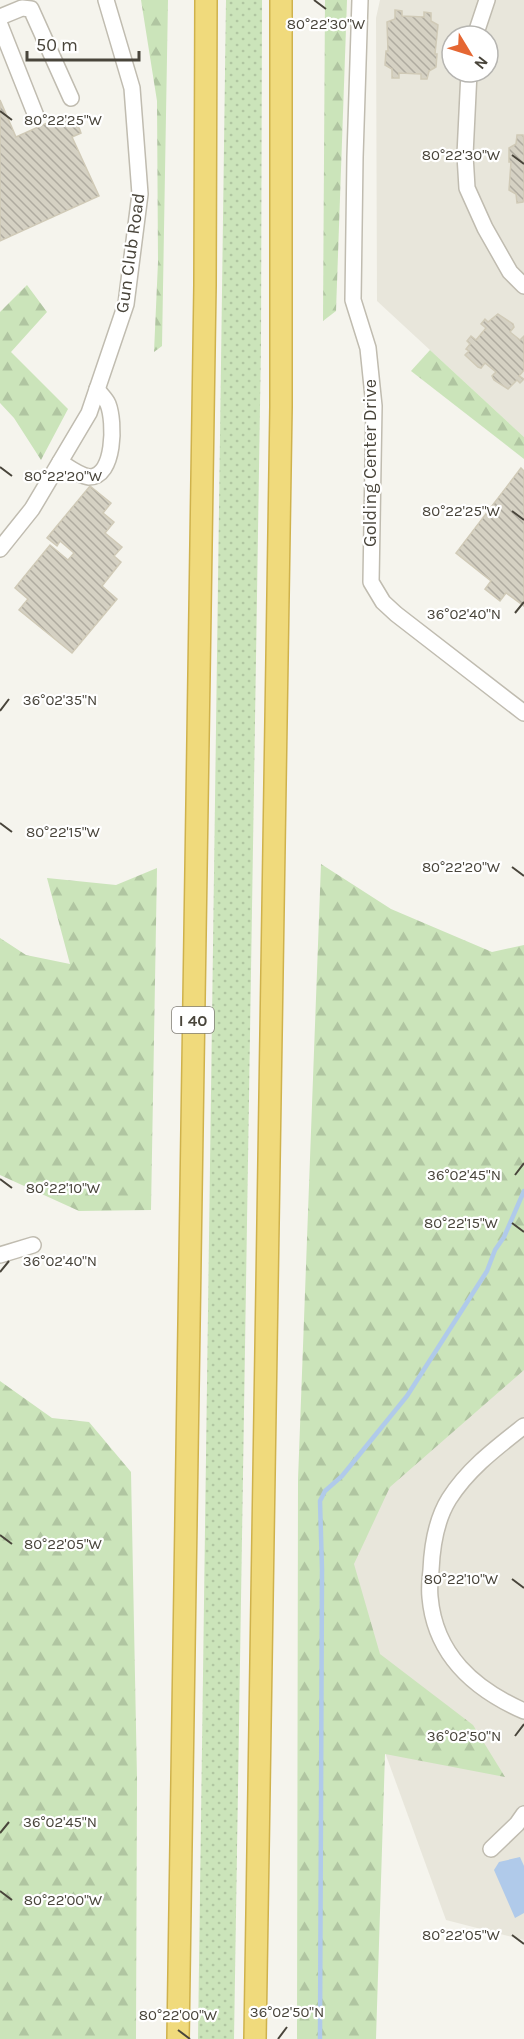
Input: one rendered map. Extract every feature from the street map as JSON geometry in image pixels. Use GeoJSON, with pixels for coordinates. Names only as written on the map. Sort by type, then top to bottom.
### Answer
{"type":"FeatureCollection","features":[{"type":"Feature","properties":{"kind":"highway","name":"I 40"},"geometry":{"type":"LineString","coordinates":[[178,2039],[205,296],[206,0]]}},
{"type":"Feature","properties":{"kind":"highway"},"geometry":{"type":"LineString","coordinates":[[255,2039],[282,331],[282,0]]}},
{"type":"Feature","properties":{"kind":"street","name":"Gun Club Road"},"geometry":{"type":"LineString","coordinates":[[0,549],[32,509],[89,413],[126,304],[140,194],[132,88],[106,0]]}},
{"type":"Feature","properties":{"kind":"street","name":"Golding Center Drive"},"geometry":{"type":"LineString","coordinates":[[360,0],[353,300],[368,348],[374,406],[371,582],[382,602],[396,614],[524,713]]}},
{"type":"Feature","properties":{"kind":"street"},"geometry":{"type":"LineString","coordinates":[[480,24],[487,0]]}},
{"type":"Feature","properties":{"kind":"street"},"geometry":{"type":"LineString","coordinates":[[0,17],[22,9],[32,9],[71,98]]}},
{"type":"Feature","properties":{"kind":"street"},"geometry":{"type":"LineString","coordinates":[[0,25],[36,116]]}},
{"type":"Feature","properties":{"kind":"street"},"geometry":{"type":"LineString","coordinates":[[468,84],[465,155],[467,188],[484,228],[510,272],[524,286]]}},
{"type":"Feature","properties":{"kind":"street"},"geometry":{"type":"LineString","coordinates":[[60,462],[86,477],[96,476],[103,471],[113,442],[112,425],[108,403],[97,389]]}},
{"type":"Feature","properties":{"kind":"street"},"geometry":{"type":"LineString","coordinates":[[0,1255],[33,1245]]}},
{"type":"Feature","properties":{"kind":"street"},"geometry":{"type":"LineString","coordinates":[[524,1426],[475,1466],[448,1501],[436,1531],[431,1555],[429,1596],[433,1618],[444,1644],[464,1673],[478,1686],[524,1711]]}},
{"type":"Feature","properties":{"kind":"street"},"geometry":{"type":"LineString","coordinates":[[491,1850],[524,1814]]}},
{"type":"Feature","properties":{"kind":"shaded area"},"geometry":{"type":"Polygon","coordinates":[[[380,0],[524,0],[524,437],[377,301],[376,18],[380,0]]]}},
{"type":"Feature","properties":{"kind":"shaded area"},"geometry":{"type":"Polygon","coordinates":[[[524,1253],[524,1940],[446,1920],[347,1648],[331,1509],[524,1253]]]}},
{"type":"Feature","properties":{"kind":"green space"},"geometry":{"type":"Polygon","coordinates":[[[141,0],[168,0],[162,346],[154,352],[158,262],[157,101],[141,0]]]}},
{"type":"Feature","properties":{"kind":"green space"},"geometry":{"type":"Polygon","coordinates":[[[226,0],[262,0],[261,344],[234,2039],[198,2039],[226,0]]]}},
{"type":"Feature","properties":{"kind":"green space"},"geometry":{"type":"Polygon","coordinates":[[[325,0],[347,0],[336,311],[323,321],[325,0]]]}},
{"type":"Feature","properties":{"kind":"green space"},"geometry":{"type":"Polygon","coordinates":[[[27,285],[47,312],[11,352],[68,409],[41,460],[14,418],[0,403],[0,312],[27,285]]]}},
{"type":"Feature","properties":{"kind":"green space"},"geometry":{"type":"Polygon","coordinates":[[[430,350],[524,437],[524,459],[411,371],[430,350]]]}},
{"type":"Feature","properties":{"kind":"green space"},"geometry":{"type":"Polygon","coordinates":[[[321,864],[391,909],[492,952],[524,945],[524,1370],[390,1487],[354,1564],[380,1654],[473,1725],[505,1777],[385,1754],[376,2039],[297,2039],[298,1480],[321,864]]]}},
{"type":"Feature","properties":{"kind":"green space"},"geometry":{"type":"Polygon","coordinates":[[[157,868],[151,1210],[79,1211],[0,1175],[0,938],[26,955],[70,964],[47,878],[116,885],[157,868]]]}},
{"type":"Feature","properties":{"kind":"green space"},"geometry":{"type":"Polygon","coordinates":[[[0,1381],[52,1418],[89,1422],[131,1472],[137,1778],[136,2039],[0,2039],[0,1381]]]}},
{"type":"Feature","properties":{"kind":"water"},"geometry":{"type":"Polygon","coordinates":[[[520,1857],[524,1866],[524,1913],[515,1918],[494,1870],[499,1862],[520,1857]]]}},
{"type":"Feature","properties":{"kind":"building"},"geometry":{"type":"Polygon","coordinates":[[[395,10],[402,11],[402,16],[424,17],[424,12],[431,13],[431,21],[438,25],[436,67],[429,71],[427,79],[421,79],[421,74],[399,73],[399,78],[392,78],[392,69],[385,65],[386,51],[388,51],[387,22],[395,19],[395,10]]]}},
{"type":"Feature","properties":{"kind":"building"},"geometry":{"type":"Polygon","coordinates":[[[0,100],[16,137],[65,115],[69,125],[77,122],[81,133],[72,137],[99,196],[0,241],[0,100]]]}},
{"type":"Feature","properties":{"kind":"building"},"geometry":{"type":"Polygon","coordinates":[[[517,135],[523,135],[524,141],[524,198],[523,202],[517,203],[516,194],[509,190],[511,162],[509,162],[509,148],[516,144],[517,135]]]}},
{"type":"Feature","properties":{"kind":"building"},"geometry":{"type":"Polygon","coordinates":[[[498,314],[513,324],[514,327],[510,332],[520,340],[524,336],[524,370],[519,376],[524,379],[520,383],[517,380],[508,389],[494,380],[492,376],[496,372],[485,363],[481,368],[478,367],[465,355],[469,351],[466,349],[470,344],[467,341],[471,336],[476,340],[486,328],[481,324],[485,319],[488,322],[498,314]]]}},
{"type":"Feature","properties":{"kind":"building"},"geometry":{"type":"Polygon","coordinates":[[[521,468],[524,471],[524,606],[506,593],[500,601],[485,589],[491,581],[456,553],[521,468]]]}},
{"type":"Feature","properties":{"kind":"building"},"geometry":{"type":"Polygon","coordinates":[[[90,486],[111,503],[103,513],[114,522],[105,533],[122,547],[114,556],[121,562],[102,586],[117,599],[72,653],[19,610],[28,599],[15,588],[50,545],[68,560],[74,553],[60,541],[57,546],[47,538],[90,486]]]}},
{"type":"Feature","properties":{"kind":"waterway"},"geometry":{"type":"LineString","coordinates":[[320,2039],[322,1569],[320,1501],[325,1491],[342,1476],[407,1396],[487,1271],[524,1191]]}}]}
